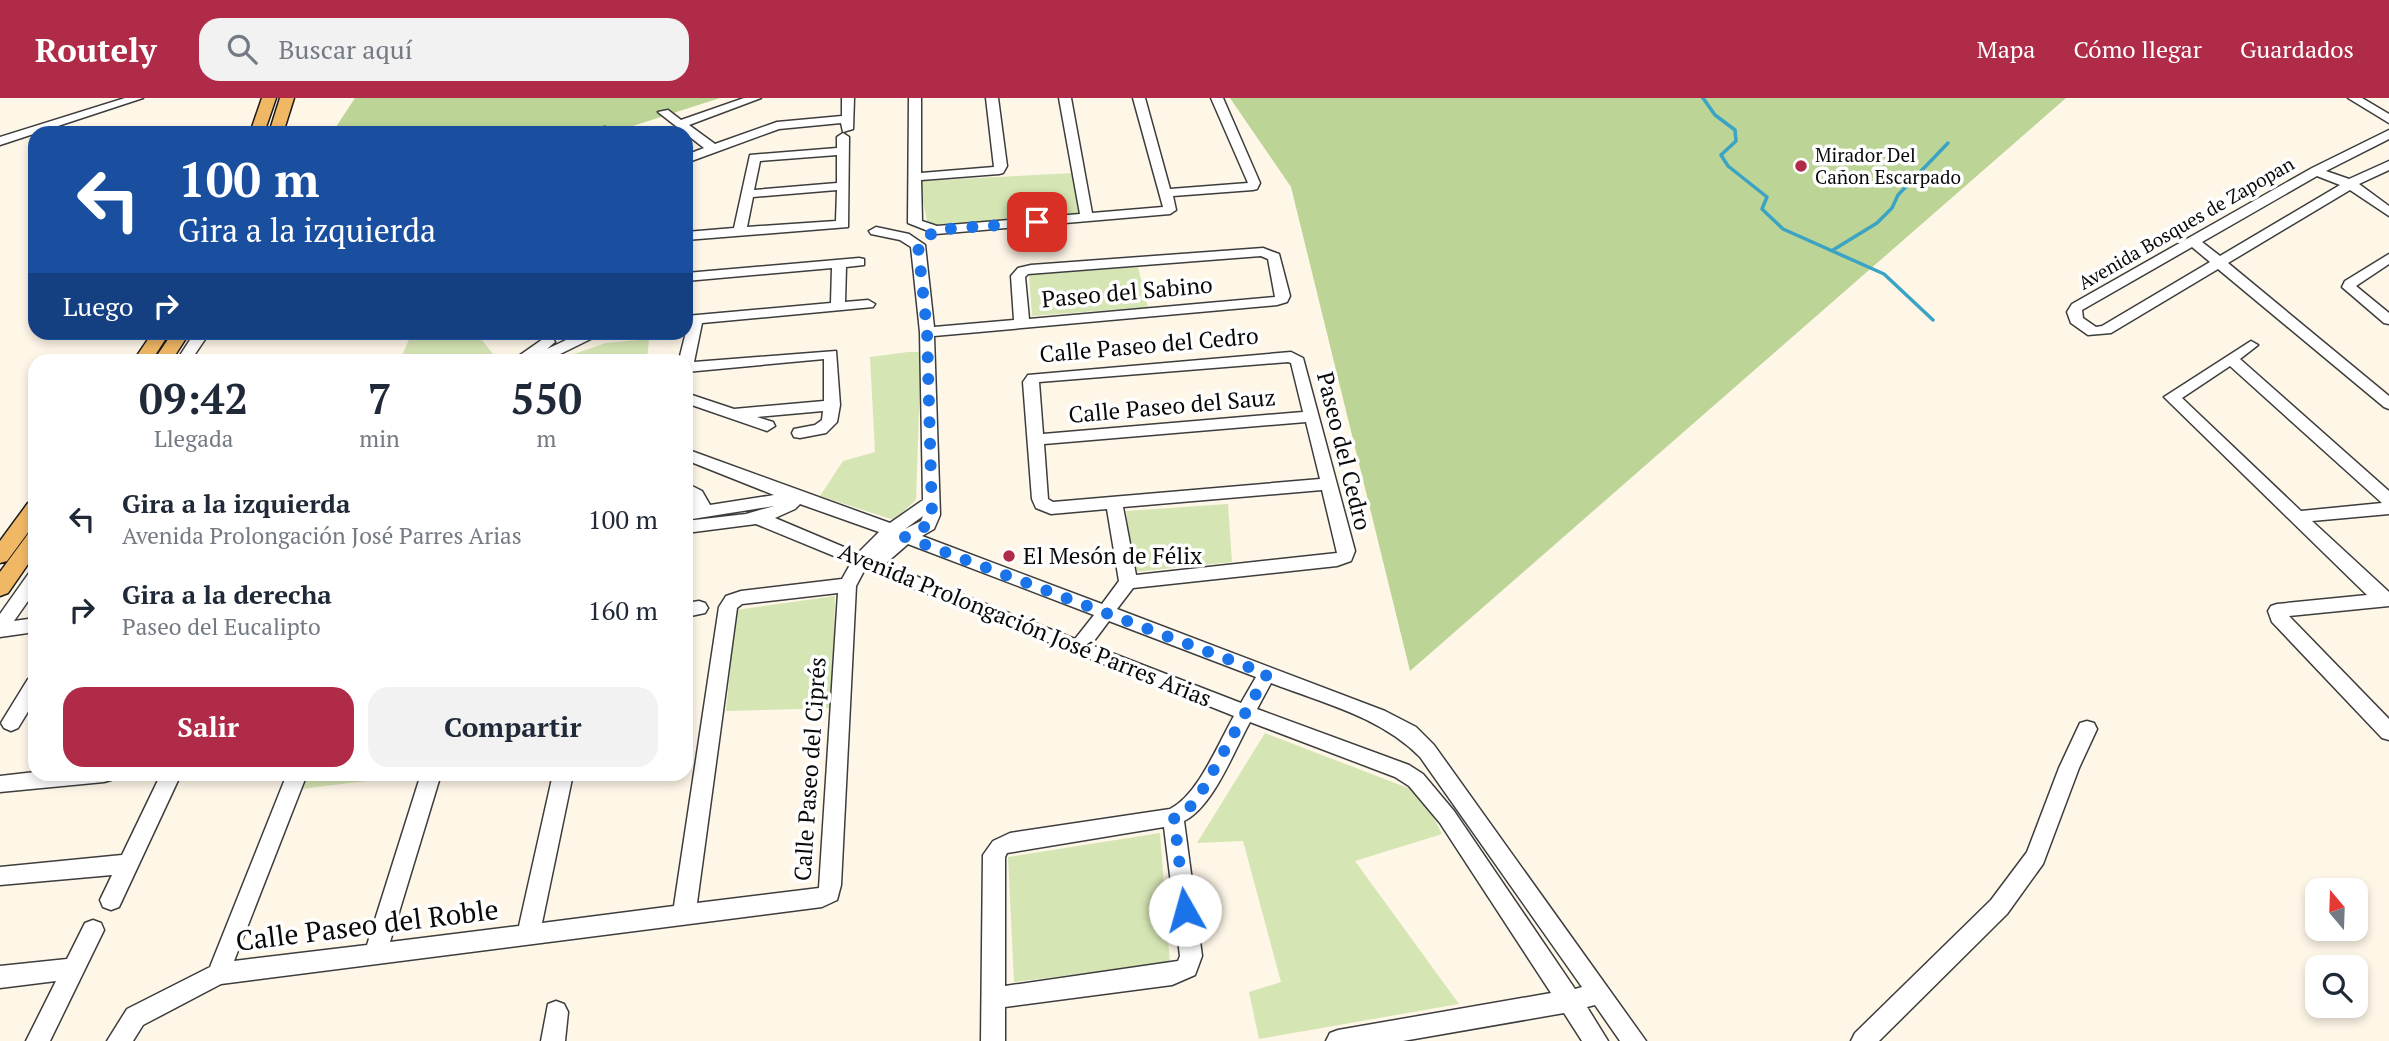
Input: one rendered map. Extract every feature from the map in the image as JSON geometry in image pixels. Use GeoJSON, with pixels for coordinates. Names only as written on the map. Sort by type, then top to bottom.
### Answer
{"type":"FeatureCollection","features":[{"type":"Feature","properties":{"kind":"main road"},"geometry":{"type":"LineString","coordinates":[[259,126],[269,98]]}},
{"type":"Feature","properties":{"kind":"main road"},"geometry":{"type":"LineString","coordinates":[[278,126],[287,98]]}},
{"type":"Feature","properties":{"kind":"main road"},"geometry":{"type":"LineString","coordinates":[[0,556],[28,518]]}},
{"type":"Feature","properties":{"kind":"main road"},"geometry":{"type":"LineString","coordinates":[[0,588],[28,549]]}},
{"type":"Feature","properties":{"kind":"street"},"geometry":{"type":"LineString","coordinates":[[48,126],[137,98]]}},
{"type":"Feature","properties":{"kind":"street"},"geometry":{"type":"LineString","coordinates":[[680,124],[755,98]]}},
{"type":"Feature","properties":{"kind":"street"},"geometry":{"type":"LineString","coordinates":[[693,235],[844,224],[843,186],[848,98]]}},
{"type":"Feature","properties":{"kind":"street"},"geometry":{"type":"LineString","coordinates":[[904,237],[915,223],[915,98]]}},
{"type":"Feature","properties":{"kind":"street"},"geometry":{"type":"LineString","coordinates":[[914,177],[999,170],[1001,166],[992,98]]}},
{"type":"Feature","properties":{"kind":"street"},"geometry":{"type":"LineString","coordinates":[[1065,98],[1087,219]]}},
{"type":"Feature","properties":{"kind":"street"},"geometry":{"type":"LineString","coordinates":[[915,223],[936,230],[1170,210],[1139,98]]}},
{"type":"Feature","properties":{"kind":"street"},"geometry":{"type":"LineString","coordinates":[[1167,193],[1253,186],[1217,98]]}},
{"type":"Feature","properties":{"kind":"street"},"geometry":{"type":"LineString","coordinates":[[2354,98],[2389,119]]}},
{"type":"Feature","properties":{"kind":"street"},"geometry":{"type":"LineString","coordinates":[[664,112],[683,126]]}},
{"type":"Feature","properties":{"kind":"street"},"geometry":{"type":"LineString","coordinates":[[693,156],[786,124],[845,135]]}},
{"type":"Feature","properties":{"kind":"street"},"geometry":{"type":"LineString","coordinates":[[0,141],[28,132]]}},
{"type":"Feature","properties":{"kind":"street"},"geometry":{"type":"LineString","coordinates":[[693,134],[713,149]]}},
{"type":"Feature","properties":{"kind":"street"},"geometry":{"type":"LineString","coordinates":[[2316,171],[2389,134]]}},
{"type":"Feature","properties":{"kind":"street"},"geometry":{"type":"LineString","coordinates":[[740,232],[754,158],[845,135]]}},
{"type":"Feature","properties":{"kind":"street","name":"Avenida Bosques de Zapopan"},"geometry":{"type":"LineString","coordinates":[[2350,184],[2316,171],[2077,307],[2074,312],[2076,320],[2093,332],[2106,330],[2350,184],[2389,165]]}},
{"type":"Feature","properties":{"kind":"street"},"geometry":{"type":"LineString","coordinates":[[2350,184],[2389,212]]}},
{"type":"Feature","properties":{"kind":"street"},"geometry":{"type":"LineString","coordinates":[[747,194],[843,186]]}},
{"type":"Feature","properties":{"kind":"street"},"geometry":{"type":"LineString","coordinates":[[918,245],[936,230]]}},
{"type":"Feature","properties":{"kind":"street"},"geometry":{"type":"LineString","coordinates":[[876,231],[904,237],[918,245]]}},
{"type":"Feature","properties":{"kind":"street"},"geometry":{"type":"LineString","coordinates":[[2194,242],[2389,404]]}},
{"type":"Feature","properties":{"kind":"street"},"geometry":{"type":"LineString","coordinates":[[684,915],[728,607],[732,601],[740,598],[859,571],[898,534],[928,525],[932,515],[927,331],[918,245]]}},
{"type":"Feature","properties":{"kind":"street","name":"Paseo del Sabino"},"geometry":{"type":"LineString","coordinates":[[927,331],[1022,324],[1277,301],[1283,296],[1270,253],[1023,271],[1018,276],[1022,324]]}},
{"type":"Feature","properties":{"kind":"street"},"geometry":{"type":"LineString","coordinates":[[2389,258],[2349,287],[2389,320]]}},
{"type":"Feature","properties":{"kind":"street"},"geometry":{"type":"LineString","coordinates":[[693,276],[859,262]]}},
{"type":"Feature","properties":{"kind":"street"},"geometry":{"type":"LineString","coordinates":[[836,306],[839,263]]}},
{"type":"Feature","properties":{"kind":"street"},"geometry":{"type":"LineString","coordinates":[[693,319],[869,304]]}},
{"type":"Feature","properties":{"kind":"street"},"geometry":{"type":"LineString","coordinates":[[529,354],[543,344],[558,340]]}},
{"type":"Feature","properties":{"kind":"street"},"geometry":{"type":"LineString","coordinates":[[546,354],[565,340]]}},
{"type":"Feature","properties":{"kind":"street"},"geometry":{"type":"LineString","coordinates":[[2250,345],[2172,397],[2386,599]]}},
{"type":"Feature","properties":{"kind":"street"},"geometry":{"type":"LineString","coordinates":[[693,364],[831,354],[832,405],[826,427],[800,433]]}},
{"type":"Feature","properties":{"kind":"street","name":"Paseo del Cedro"},"geometry":{"type":"LineString","coordinates":[[1128,582],[1345,557],[1313,416],[1296,358]]}},
{"type":"Feature","properties":{"kind":"street","name":"Calle Paseo del Cedro"},"geometry":{"type":"LineString","coordinates":[[1114,502],[1051,508],[1042,504],[1035,440],[1033,379],[1296,358]]}},
{"type":"Feature","properties":{"kind":"street"},"geometry":{"type":"LineString","coordinates":[[2231,359],[2389,499]]}},
{"type":"Feature","properties":{"kind":"street"},"geometry":{"type":"LineString","coordinates":[[693,400],[767,426]]}},
{"type":"Feature","properties":{"kind":"street"},"geometry":{"type":"LineString","coordinates":[[735,414],[832,405]]}},
{"type":"Feature","properties":{"kind":"street","name":"Calle Paseo del Sauz"},"geometry":{"type":"LineString","coordinates":[[1035,440],[1313,416]]}},
{"type":"Feature","properties":{"kind":"street"},"geometry":{"type":"LineString","coordinates":[[693,461],[796,497],[784,510],[693,526]]}},
{"type":"Feature","properties":{"kind":"street"},"geometry":{"type":"LineString","coordinates":[[1079,648],[1128,582],[1114,502],[1329,484]]}},
{"type":"Feature","properties":{"kind":"street"},"geometry":{"type":"LineString","coordinates":[[693,492],[701,499],[694,512]]}},
{"type":"Feature","properties":{"kind":"street","name":"Avenida Prolongación José Parres Arias"},"geometry":{"type":"LineString","coordinates":[[694,512],[796,497],[820,503],[1378,716],[1409,733],[1427,751],[1634,1041]]}},
{"type":"Feature","properties":{"kind":"street"},"geometry":{"type":"LineString","coordinates":[[2298,517],[2389,508]]}},
{"type":"Feature","properties":{"kind":"street","name":"Avenida Prolongación José Parres Arias"},"geometry":{"type":"LineString","coordinates":[[756,517],[859,571],[1079,648],[1402,771],[1416,780],[1447,817],[1596,1041]]}},
{"type":"Feature","properties":{"kind":"street","name":"Calle Paseo del Ciprés"},"geometry":{"type":"LineString","coordinates":[[608,925],[822,897],[829,893],[859,571]]}},
{"type":"Feature","properties":{"kind":"street"},"geometry":{"type":"LineString","coordinates":[[28,585],[8,606],[0,629],[28,626]]}},
{"type":"Feature","properties":{"kind":"street"},"geometry":{"type":"LineString","coordinates":[[2386,599],[2277,611],[2278,617],[2389,732]]}},
{"type":"Feature","properties":{"kind":"street"},"geometry":{"type":"LineString","coordinates":[[8,606],[28,603]]}},
{"type":"Feature","properties":{"kind":"street"},"geometry":{"type":"LineString","coordinates":[[993,1041],[994,855],[1000,846],[1010,842],[1174,817],[1187,810],[1198,798],[1267,674]]}},
{"type":"Feature","properties":{"kind":"street"},"geometry":{"type":"LineString","coordinates":[[11,723],[28,699]]}},
{"type":"Feature","properties":{"kind":"street"},"geometry":{"type":"LineString","coordinates":[[1863,1041],[1999,907],[2036,857],[2069,768],[2087,729]]}},
{"type":"Feature","properties":{"kind":"street"},"geometry":{"type":"LineString","coordinates":[[1402,771],[1427,751]]}},
{"type":"Feature","properties":{"kind":"street"},"geometry":{"type":"LineString","coordinates":[[0,784],[31,781]]}},
{"type":"Feature","properties":{"kind":"street"},"geometry":{"type":"LineString","coordinates":[[111,900],[168,781]]}},
{"type":"Feature","properties":{"kind":"street","name":"Calle Paseo del Roble"},"geometry":{"type":"LineString","coordinates":[[294,781],[218,974],[608,925]]}},
{"type":"Feature","properties":{"kind":"street"},"geometry":{"type":"LineString","coordinates":[[375,954],[429,781]]}},
{"type":"Feature","properties":{"kind":"street","name":"Calle Paseo del Roble"},"geometry":{"type":"LineString","coordinates":[[528,935],[561,781]]}},
{"type":"Feature","properties":{"kind":"street"},"geometry":{"type":"LineString","coordinates":[[993,998],[1172,974],[1187,968],[1191,956],[1174,817]]}},
{"type":"Feature","properties":{"kind":"street"},"geometry":{"type":"LineString","coordinates":[[0,876],[126,864]]}},
{"type":"Feature","properties":{"kind":"street"},"geometry":{"type":"LineString","coordinates":[[37,1041],[93,930]]}},
{"type":"Feature","properties":{"kind":"street"},"geometry":{"type":"LineString","coordinates":[[0,977],[74,969]]}},
{"type":"Feature","properties":{"kind":"street"},"geometry":{"type":"LineString","coordinates":[[119,1041],[135,1017],[218,974]]}},
{"type":"Feature","properties":{"kind":"street"},"geometry":{"type":"LineString","coordinates":[[1338,1041],[1571,1001],[1600,993]]}},
{"type":"Feature","properties":{"kind":"street"},"geometry":{"type":"LineString","coordinates":[[553,1041],[556,1012]]}},
{"type":"Feature","properties":{"kind":"green space"},"geometry":{"type":"Polygon","coordinates":[[[355,98],[720,98],[633,126],[337,126],[355,98]]]}},
{"type":"Feature","properties":{"kind":"green space"},"geometry":{"type":"Polygon","coordinates":[[[1230,98],[2066,98],[1410,671],[1291,187],[1230,98]]]}},
{"type":"Feature","properties":{"kind":"green space"},"geometry":{"type":"Polygon","coordinates":[[[1075,173],[1082,216],[928,226],[919,181],[1075,173]]]}},
{"type":"Feature","properties":{"kind":"green space"},"geometry":{"type":"Polygon","coordinates":[[[1138,267],[1148,307],[1032,316],[1029,275],[1138,267]]]}},
{"type":"Feature","properties":{"kind":"green space"},"geometry":{"type":"Polygon","coordinates":[[[409,340],[482,340],[493,354],[403,354],[409,340]]]}},
{"type":"Feature","properties":{"kind":"green space"},"geometry":{"type":"Polygon","coordinates":[[[649,340],[648,354],[574,354],[606,343],[649,340]]]}},
{"type":"Feature","properties":{"kind":"green space"},"geometry":{"type":"Polygon","coordinates":[[[921,352],[916,500],[894,520],[820,496],[843,461],[875,452],[870,357],[921,352]]]}},
{"type":"Feature","properties":{"kind":"green space"},"geometry":{"type":"Polygon","coordinates":[[[1228,504],[1232,562],[1134,572],[1126,511],[1228,504]]]}},
{"type":"Feature","properties":{"kind":"green space"},"geometry":{"type":"Polygon","coordinates":[[[835,596],[832,708],[726,711],[736,610],[835,596]]]}},
{"type":"Feature","properties":{"kind":"green space"},"geometry":{"type":"Polygon","coordinates":[[[1265,733],[1421,793],[1442,834],[1355,861],[1459,1004],[1259,1039],[1249,992],[1281,982],[1243,841],[1197,843],[1265,733]]]}},
{"type":"Feature","properties":{"kind":"green space"},"geometry":{"type":"Polygon","coordinates":[[[296,781],[366,781],[293,790],[296,781]]]}},
{"type":"Feature","properties":{"kind":"green space"},"geometry":{"type":"Polygon","coordinates":[[[1160,833],[1170,963],[1014,982],[1008,857],[1160,833]]]}},
{"type":"Feature","properties":{"kind":"waterway"},"geometry":{"type":"LineString","coordinates":[[1703,98],[1715,115],[1735,130],[1736,141],[1721,155],[1728,166],[1767,197],[1762,209],[1783,229],[1884,274],[1933,320]]}},
{"type":"Feature","properties":{"kind":"waterway"},"geometry":{"type":"LineString","coordinates":[[1833,250],[1877,223],[1892,208],[1898,195],[1948,143]]}},
{"type":"Feature","properties":{"kind":"place","name":"Mirador Del Cañon Escarpado"},"geometry":{"type":"Point","coordinates":[1801,166]}},
{"type":"Feature","properties":{"kind":"place","name":"El Mesón de Félix"},"geometry":{"type":"Point","coordinates":[1009,556]}},
{"type":"Feature","properties":{"kind":"route"},"geometry":{"type":"LineString","coordinates":[[1037,222],[936,230],[918,245],[927,331],[932,515],[928,525],[905,537],[1267,674],[1198,798],[1187,810],[1174,817],[1185,910]]}}]}
